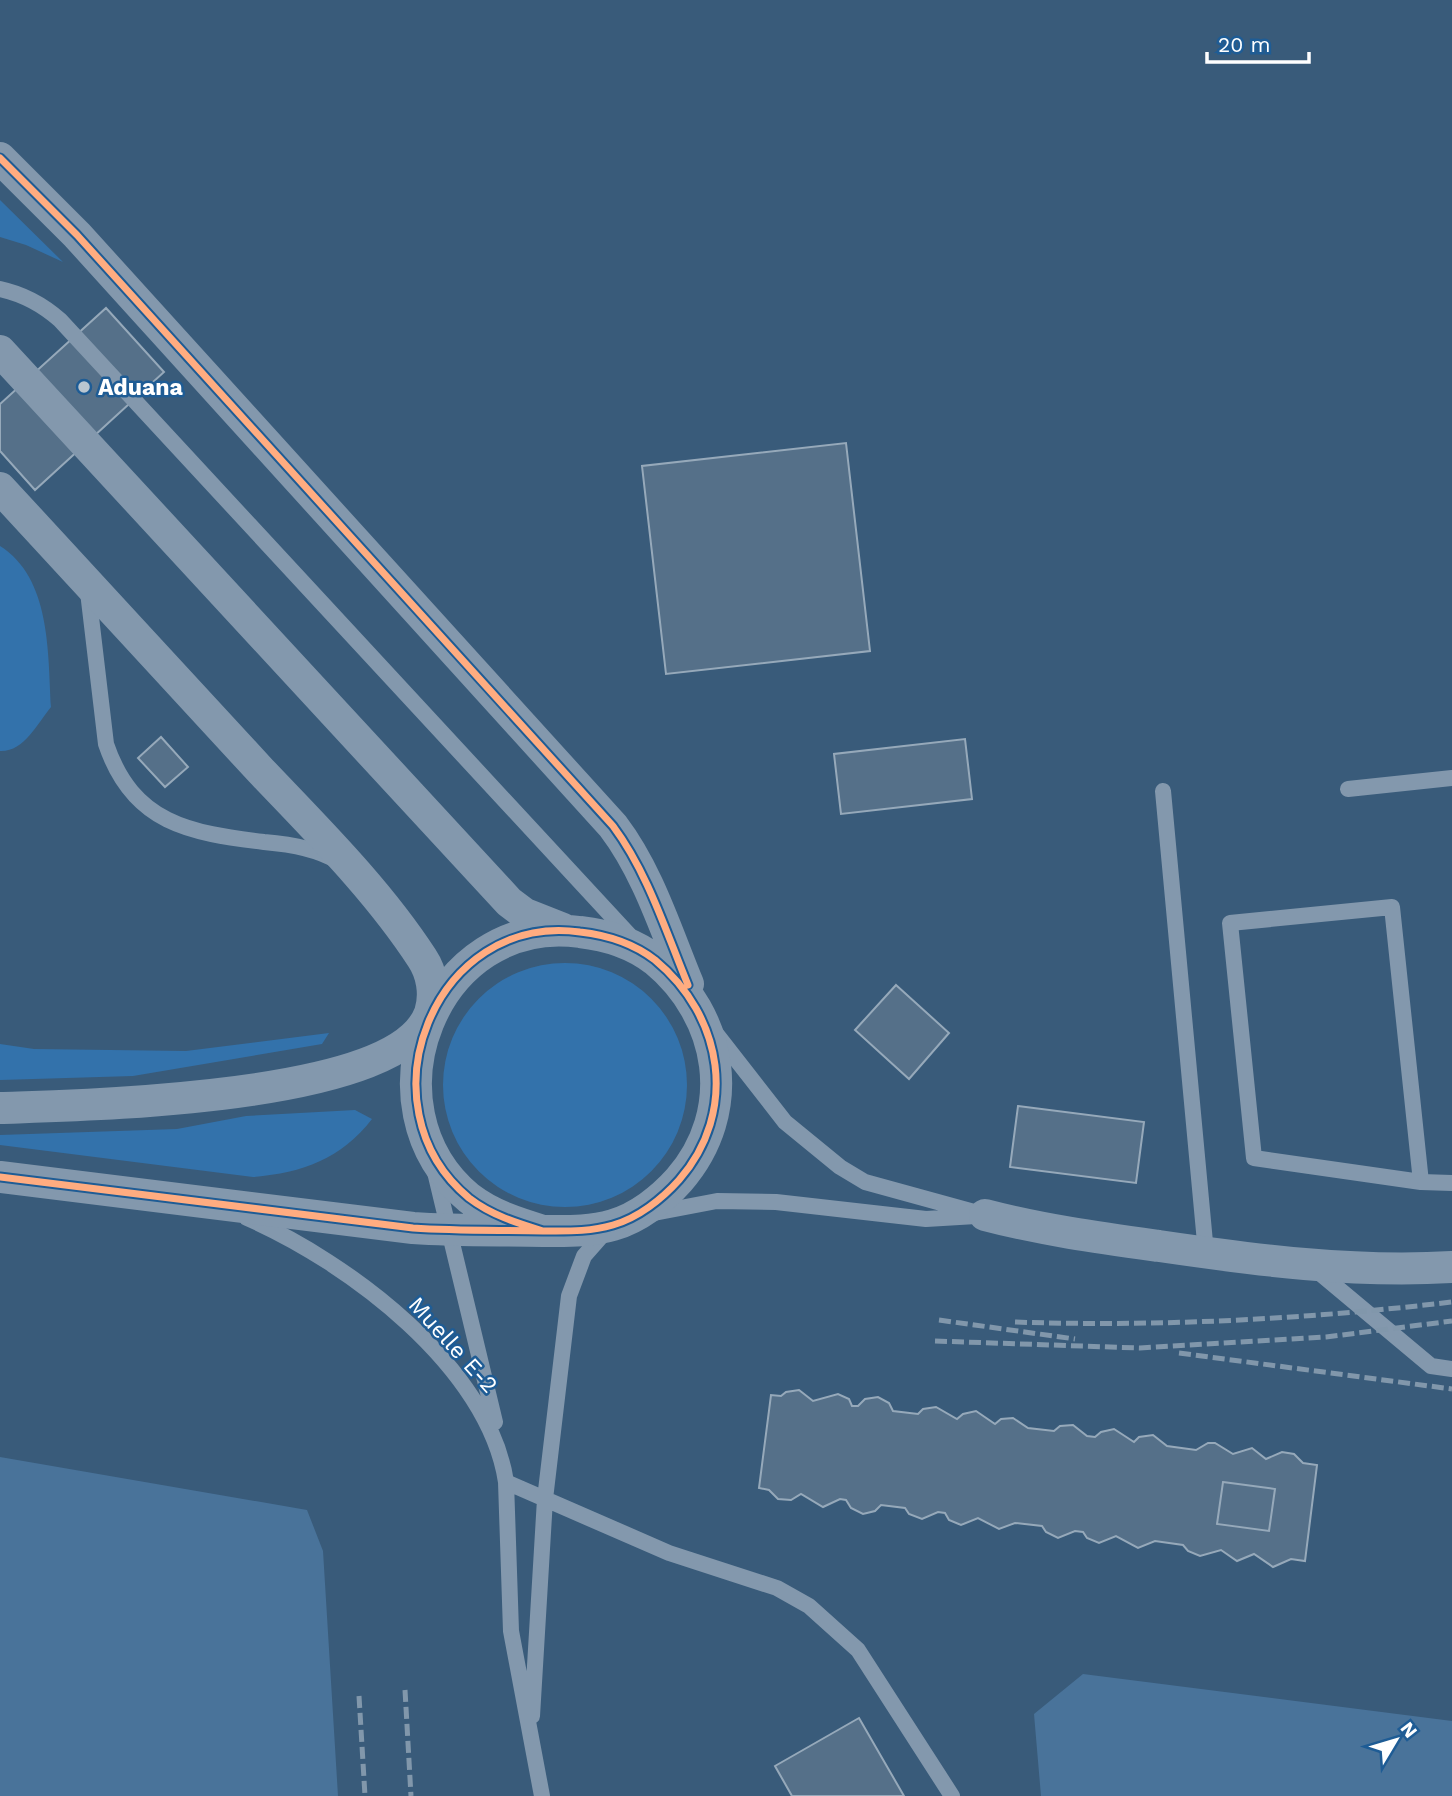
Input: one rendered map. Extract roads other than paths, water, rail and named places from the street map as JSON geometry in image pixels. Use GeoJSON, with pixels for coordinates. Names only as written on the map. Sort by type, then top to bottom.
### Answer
{"type":"FeatureCollection","features":[{"type":"Feature","properties":{"kind":"street"},"geometry":{"type":"LineString","coordinates":[[0,158],[77,235],[613,826],[641,871],[698,1008],[713,1046],[717,1087],[709,1128],[692,1165],[665,1196],[622,1221],[578,1232],[449,1230],[0,1177]]}},
{"type":"Feature","properties":{"kind":"street"},"geometry":{"type":"LineString","coordinates":[[0,351],[509,902],[525,914],[565,930]]}},
{"type":"Feature","properties":{"kind":"street"},"geometry":{"type":"LineString","coordinates":[[0,488],[357,874],[423,959],[432,978],[430,1014],[417,1052],[415,1093],[426,1135],[442,1168],[469,1198],[504,1219],[542,1231]]}},
{"type":"Feature","properties":{"kind":"street"},"geometry":{"type":"LineString","coordinates":[[0,508],[36,527]]}},
{"type":"Feature","properties":{"kind":"street"},"geometry":{"type":"LineString","coordinates":[[0,1108],[104,1104],[294,1084],[382,1057],[411,1035],[430,1014],[447,986],[471,962],[500,945],[531,933],[565,930],[607,935],[645,953],[675,977],[698,1008]]}},
{"type":"Feature","properties":{"kind":"street"},"geometry":{"type":"LineString","coordinates":[[985,1215],[1082,1235],[1206,1253],[1308,1263],[1452,1267]]}},
{"type":"Feature","properties":{"kind":"lane"},"geometry":{"type":"LineString","coordinates":[[0,289],[27,298],[60,320],[645,953]]}},
{"type":"Feature","properties":{"kind":"lane"},"geometry":{"type":"LineString","coordinates":[[82,577],[93,617],[106,744],[112,763],[137,798],[165,819],[206,835],[311,850],[332,858],[357,874]]}},
{"type":"Feature","properties":{"kind":"lane"},"geometry":{"type":"LineString","coordinates":[[1348,789],[1452,778]]}},
{"type":"Feature","properties":{"kind":"lane"},"geometry":{"type":"LineString","coordinates":[[1163,792],[1206,1253]]}},
{"type":"Feature","properties":{"kind":"lane"},"geometry":{"type":"LineString","coordinates":[[1421,1182],[1392,907],[1230,923],[1254,1158],[1421,1182],[1452,1183]]}},
{"type":"Feature","properties":{"kind":"lane"},"geometry":{"type":"LineString","coordinates":[[698,1008],[757,1088],[808,1144],[865,1181],[985,1215]]}},
{"type":"Feature","properties":{"kind":"lane"},"geometry":{"type":"LineString","coordinates":[[426,1135],[503,1459]]}},
{"type":"Feature","properties":{"kind":"lane"},"geometry":{"type":"LineString","coordinates":[[622,1221],[717,1201],[776,1202],[926,1219],[985,1215]]}},
{"type":"Feature","properties":{"kind":"lane","name":"Muelle E-2"},"geometry":{"type":"LineString","coordinates":[[214,1203],[262,1224],[334,1264],[392,1310],[456,1376],[482,1409],[503,1459],[511,1631],[542,1796]]}},
{"type":"Feature","properties":{"kind":"lane","name":"Muelle E-2"},"geometry":{"type":"LineString","coordinates":[[531,1736],[545,1499],[573,1277],[596,1240],[622,1221]]}},
{"type":"Feature","properties":{"kind":"lane"},"geometry":{"type":"LineString","coordinates":[[1308,1263],[1431,1366],[1452,1369]]}},
{"type":"Feature","properties":{"kind":"lane"},"geometry":{"type":"LineString","coordinates":[[506,1482],[669,1553],[783,1590],[809,1606],[846,1636],[874,1671],[952,1796]]}},
{"type":"Feature","properties":{"kind":"railway"},"geometry":{"type":"LineString","coordinates":[[1015,1322],[1234,1320],[1452,1302]]}},
{"type":"Feature","properties":{"kind":"railway"},"geometry":{"type":"LineString","coordinates":[[939,1320],[1075,1339]]}},
{"type":"Feature","properties":{"kind":"railway"},"geometry":{"type":"LineString","coordinates":[[935,1341],[1140,1348],[1326,1337],[1452,1321]]}},
{"type":"Feature","properties":{"kind":"railway"},"geometry":{"type":"LineString","coordinates":[[1179,1353],[1452,1389]]}},
{"type":"Feature","properties":{"kind":"railway"},"geometry":{"type":"LineString","coordinates":[[405,1690],[411,1796]]}},
{"type":"Feature","properties":{"kind":"railway"},"geometry":{"type":"LineString","coordinates":[[359,1696],[365,1796]]}},
{"type":"Feature","properties":{"kind":"place","name":"Aduana"},"geometry":{"type":"Point","coordinates":[84,387]}}]}
